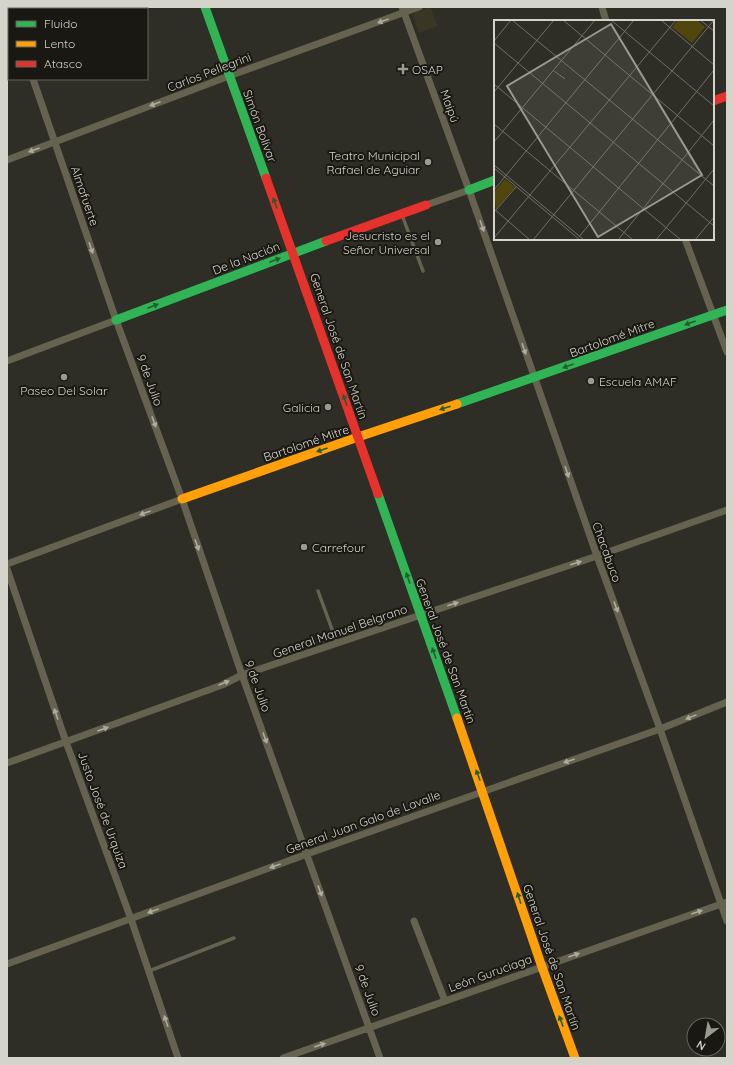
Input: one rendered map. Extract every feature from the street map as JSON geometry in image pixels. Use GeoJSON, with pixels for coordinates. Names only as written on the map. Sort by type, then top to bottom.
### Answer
{"type":"FeatureCollection","features":[{"type":"Feature","properties":{"kind":"street","name":"Simón Bolívar"},"geometry":{"type":"LineString","coordinates":[[205,7],[293,253]]}},
{"type":"Feature","properties":{"kind":"street","name":"Carlos Pellegrini"},"geometry":{"type":"LineString","coordinates":[[7,160],[403,10],[419,7]]}},
{"type":"Feature","properties":{"kind":"street"},"geometry":{"type":"LineString","coordinates":[[602,7],[606,20]]}},
{"type":"Feature","properties":{"kind":"street","name":"Maipú"},"geometry":{"type":"LineString","coordinates":[[403,10],[469,190]]}},
{"type":"Feature","properties":{"kind":"street","name":"Almafuerte"},"geometry":{"type":"LineString","coordinates":[[33,80],[116,320]]}},
{"type":"Feature","properties":{"kind":"street"},"geometry":{"type":"LineString","coordinates":[[714,101],[727,96]]}},
{"type":"Feature","properties":{"kind":"street","name":"De la Nación"},"geometry":{"type":"LineString","coordinates":[[7,361],[293,253],[494,180]]}},
{"type":"Feature","properties":{"kind":"street","name":"Chacabuco"},"geometry":{"type":"LineString","coordinates":[[469,190],[597,556],[724,903],[727,921]]}},
{"type":"Feature","properties":{"kind":"street"},"geometry":{"type":"LineString","coordinates":[[685,240],[727,352]]}},
{"type":"Feature","properties":{"kind":"street","name":"General José de San Martín"},"geometry":{"type":"LineString","coordinates":[[293,253],[483,791],[542,967],[575,1058]]}},
{"type":"Feature","properties":{"kind":"street","name":"Bartolomé Mitre"},"geometry":{"type":"LineString","coordinates":[[7,564],[182,499],[727,310]]}},
{"type":"Feature","properties":{"kind":"street","name":"9 de Julio"},"geometry":{"type":"LineString","coordinates":[[116,320],[182,499],[242,675],[380,1058]]}},
{"type":"Feature","properties":{"kind":"street","name":"General Manuel Belgrano"},"geometry":{"type":"LineString","coordinates":[[7,763],[222,685],[242,675],[597,556],[727,510]]}},
{"type":"Feature","properties":{"kind":"street","name":"Justo José de Urquiza"},"geometry":{"type":"LineString","coordinates":[[7,569],[66,742],[132,919],[178,1058]]}},
{"type":"Feature","properties":{"kind":"street","name":"General Juan Galo de Lavalle"},"geometry":{"type":"LineString","coordinates":[[7,964],[307,854],[660,729],[727,702]]}},
{"type":"Feature","properties":{"kind":"street","name":"León Guruciaga"},"geometry":{"type":"LineString","coordinates":[[283,1058],[724,903]]}},
{"type":"Feature","properties":{"kind":"street"},"geometry":{"type":"LineString","coordinates":[[414,921],[445,1001]]}},
{"type":"Feature","properties":{"kind":"lane"},"geometry":{"type":"LineString","coordinates":[[402,214],[423,271]]}},
{"type":"Feature","properties":{"kind":"lane"},"geometry":{"type":"LineString","coordinates":[[318,591],[337,643]]}},
{"type":"Feature","properties":{"kind":"lane"},"geometry":{"type":"LineString","coordinates":[[149,971],[234,938]]}},
{"type":"Feature","properties":{"kind":"shaded area"},"geometry":{"type":"Polygon","coordinates":[[[430,7],[438,26],[419,33],[413,17],[414,13],[430,7]]]}},
{"type":"Feature","properties":{"kind":"traffic: fast"},"geometry":{"type":"LineString","coordinates":[[205,7],[266,178]]}},
{"type":"Feature","properties":{"kind":"traffic: fast"},"geometry":{"type":"LineString","coordinates":[[469,190],[494,180]]}},
{"type":"Feature","properties":{"kind":"traffic: fast"},"geometry":{"type":"LineString","coordinates":[[116,320],[326,241]]}},
{"type":"Feature","properties":{"kind":"traffic: fast"},"geometry":{"type":"LineString","coordinates":[[457,404],[727,310]]}},
{"type":"Feature","properties":{"kind":"traffic: fast"},"geometry":{"type":"LineString","coordinates":[[378,494],[457,718]]}},
{"type":"Feature","properties":{"kind":"traffic: slow"},"geometry":{"type":"LineString","coordinates":[[182,499],[457,404]]}},
{"type":"Feature","properties":{"kind":"traffic: slow"},"geometry":{"type":"LineString","coordinates":[[457,718],[542,967],[575,1058]]}},
{"type":"Feature","properties":{"kind":"traffic: jam"},"geometry":{"type":"LineString","coordinates":[[714,101],[727,96]]}},
{"type":"Feature","properties":{"kind":"traffic: jam"},"geometry":{"type":"LineString","coordinates":[[266,178],[378,494]]}},
{"type":"Feature","properties":{"kind":"traffic: jam"},"geometry":{"type":"LineString","coordinates":[[326,241],[426,205]]}},
{"type":"Feature","properties":{"kind":"place","name":"OSAP"},"geometry":{"type":"Point","coordinates":[403,69]}},
{"type":"Feature","properties":{"kind":"place","name":"Teatro Municipal Rafael de Aguiar"},"geometry":{"type":"Point","coordinates":[428,162]}},
{"type":"Feature","properties":{"kind":"place","name":"Jesucristo es el Señor Universal"},"geometry":{"type":"Point","coordinates":[438,242]}},
{"type":"Feature","properties":{"kind":"place","name":"Paseo Del Solar"},"geometry":{"type":"Point","coordinates":[64,377]}},
{"type":"Feature","properties":{"kind":"place","name":"Escuela AMAF"},"geometry":{"type":"Point","coordinates":[591,381]}},
{"type":"Feature","properties":{"kind":"place","name":"Galicia"},"geometry":{"type":"Point","coordinates":[328,407]}},
{"type":"Feature","properties":{"kind":"place","name":"Carrefour"},"geometry":{"type":"Point","coordinates":[304,547]}}]}
